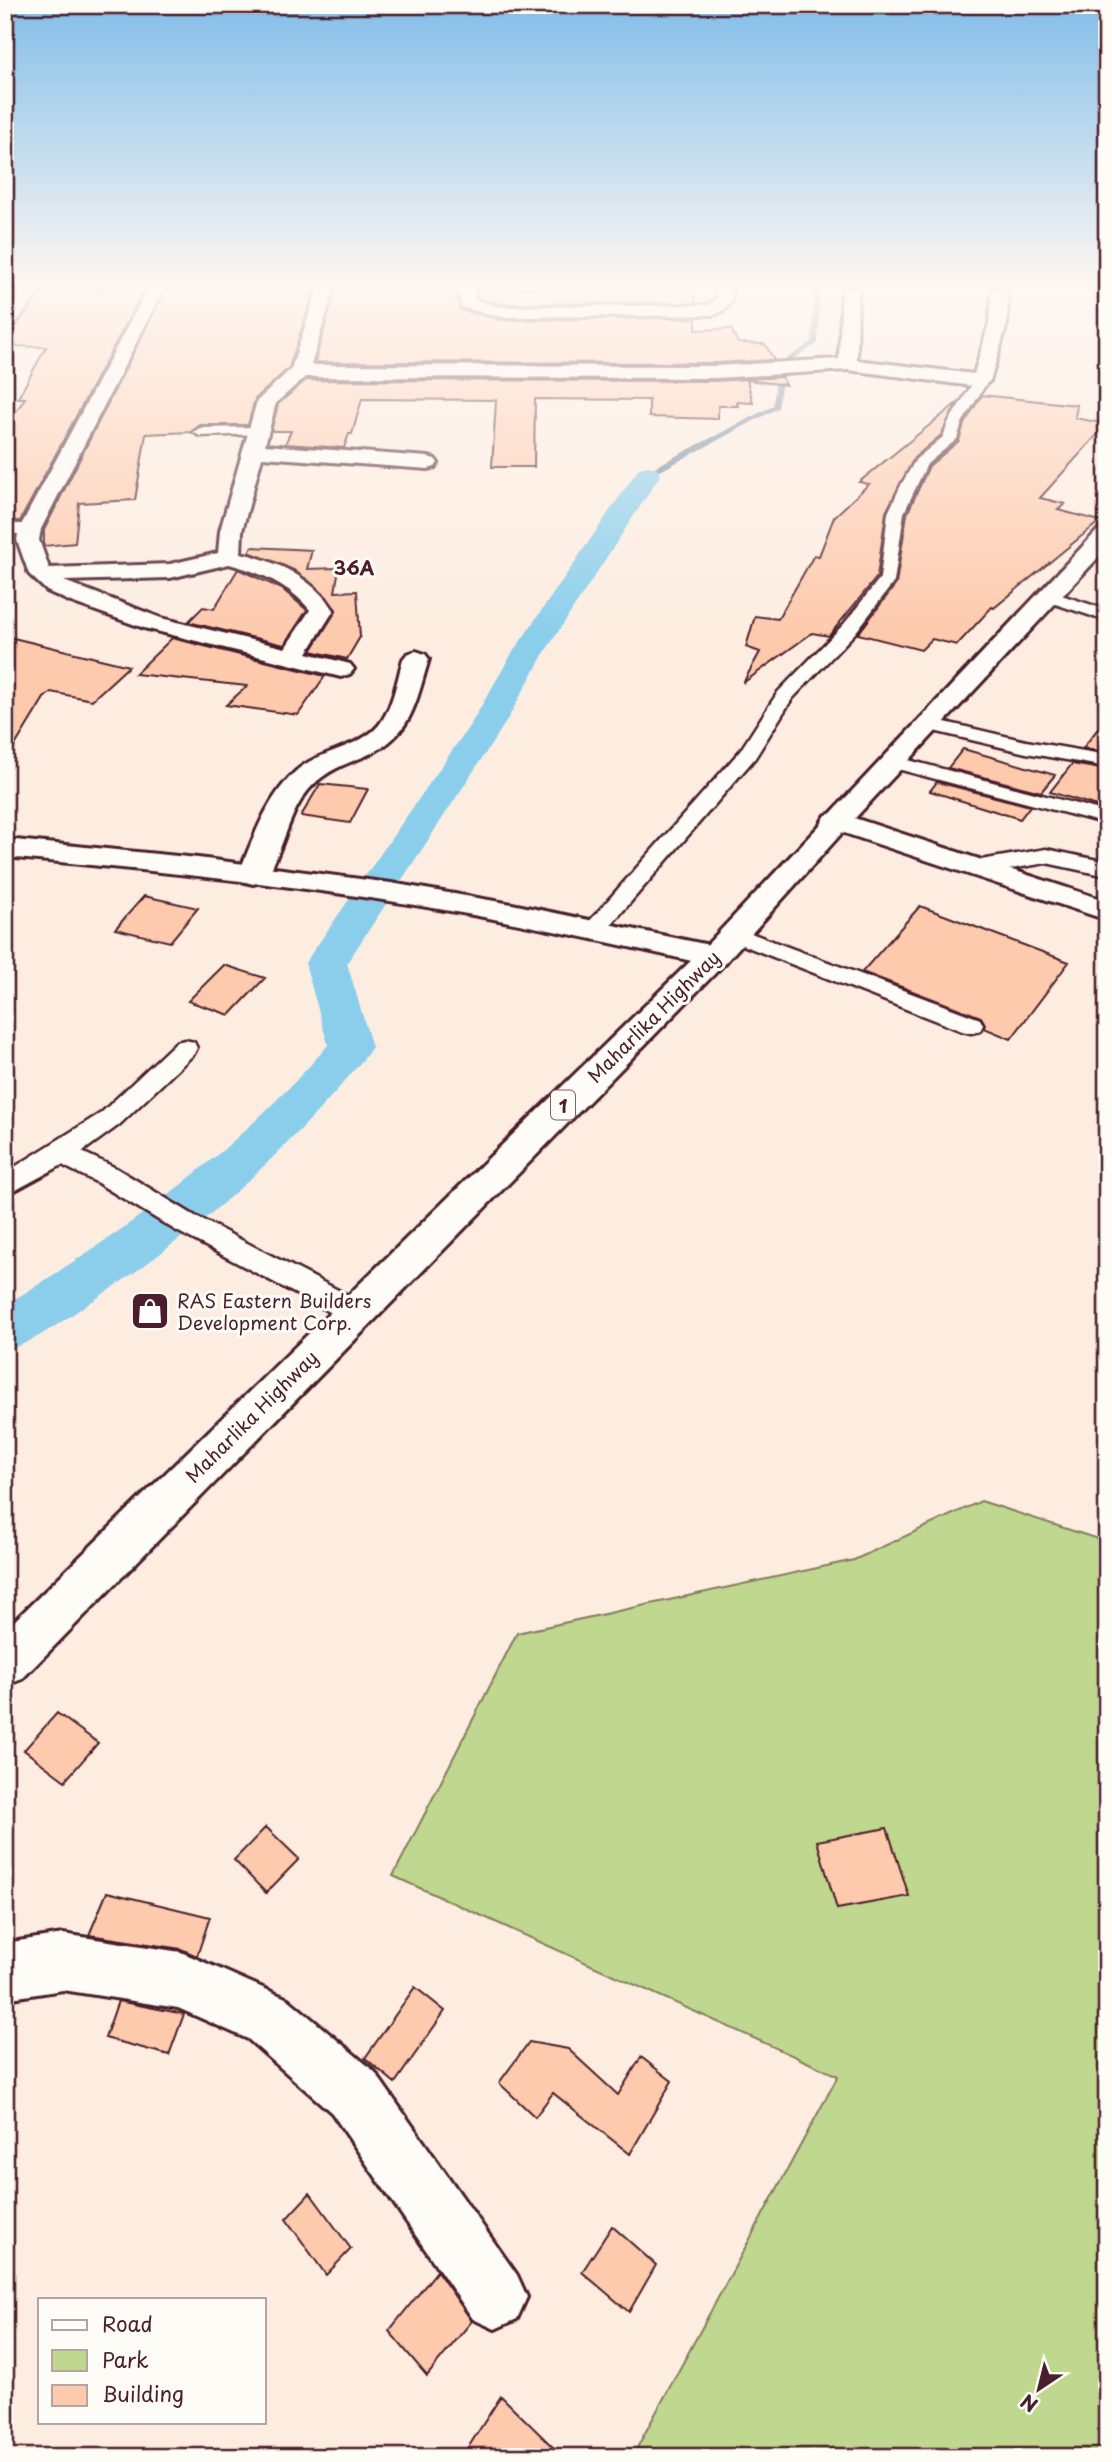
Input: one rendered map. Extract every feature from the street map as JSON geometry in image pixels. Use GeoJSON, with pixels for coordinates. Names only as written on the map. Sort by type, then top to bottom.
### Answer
{"type":"FeatureCollection","features":[{"type":"Feature","properties":{"kind":"main road"},"geometry":{"type":"LineString","coordinates":[[98,403],[43,500],[30,529],[28,540],[37,569],[55,586],[153,624],[341,669]]}},
{"type":"Feature","properties":{"kind":"main road"},"geometry":{"type":"LineString","coordinates":[[229,557],[231,531],[266,403]]}},
{"type":"Feature","properties":{"kind":"main road"},"geometry":{"type":"LineString","coordinates":[[255,441],[428,463]]}},
{"type":"Feature","properties":{"kind":"main road","name":"Maharlika Highway"},"geometry":{"type":"LineString","coordinates":[[5,1663],[724,945],[836,821],[1103,542]]}},
{"type":"Feature","properties":{"kind":"main road"},"geometry":{"type":"LineString","coordinates":[[44,575],[170,571],[229,557],[265,565],[316,602],[322,610],[291,658]]}},
{"type":"Feature","properties":{"kind":"main road"},"geometry":{"type":"LineString","coordinates":[[253,875],[284,806],[300,782],[318,765],[385,735],[390,729],[416,659]]}},
{"type":"Feature","properties":{"kind":"main road"},"geometry":{"type":"LineString","coordinates":[[836,821],[1107,911]]}},
{"type":"Feature","properties":{"kind":"main road"},"geometry":{"type":"LineString","coordinates":[[5,848],[124,858],[393,892],[596,929],[724,945]]}},
{"type":"Feature","properties":{"kind":"main road"},"geometry":{"type":"LineString","coordinates":[[5,1971],[62,1962],[181,1980],[268,2019],[353,2092],[495,2297]]}},
{"type":"Feature","properties":{"kind":"lane"},"geometry":{"type":"LineString","coordinates":[[596,929],[748,754],[785,695],[850,628],[888,578],[896,513],[921,462],[950,439],[968,403]]}},
{"type":"Feature","properties":{"kind":"lane"},"geometry":{"type":"LineString","coordinates":[[200,432],[255,441]]}},
{"type":"Feature","properties":{"kind":"lane"},"geometry":{"type":"LineString","coordinates":[[5,529],[30,529]]}},
{"type":"Feature","properties":{"kind":"lane"},"geometry":{"type":"LineString","coordinates":[[1049,596],[1107,616]]}},
{"type":"Feature","properties":{"kind":"lane"},"geometry":{"type":"LineString","coordinates":[[928,724],[1037,750],[1107,761]]}},
{"type":"Feature","properties":{"kind":"lane"},"geometry":{"type":"LineString","coordinates":[[893,762],[1106,818]]}},
{"type":"Feature","properties":{"kind":"lane"},"geometry":{"type":"LineString","coordinates":[[975,868],[1046,856],[1107,869]]}},
{"type":"Feature","properties":{"kind":"lane"},"geometry":{"type":"LineString","coordinates":[[724,945],[971,1025]]}},
{"type":"Feature","properties":{"kind":"lane"},"geometry":{"type":"LineString","coordinates":[[5,1186],[61,1153],[110,1119],[185,1048]]}},
{"type":"Feature","properties":{"kind":"lane"},"geometry":{"type":"LineString","coordinates":[[61,1153],[106,1175],[185,1223],[355,1312]]}},
{"type":"Feature","properties":{"kind":"green space"},"geometry":{"type":"Polygon","coordinates":[[[981,1501],[1107,1542],[1107,2457],[632,2457],[838,2076],[393,1876],[517,1633],[854,1560],[981,1501]]]}},
{"type":"Feature","properties":{"kind":"building"},"geometry":{"type":"Polygon","coordinates":[[[22,403],[83,403],[20,521],[5,521],[5,429],[22,403]]]}},
{"type":"Feature","properties":{"kind":"building"},"geometry":{"type":"Polygon","coordinates":[[[108,403],[254,403],[248,425],[200,425],[191,432],[146,434],[135,500],[79,503],[75,543],[44,546],[44,530],[108,403]]]}},
{"type":"Feature","properties":{"kind":"building"},"geometry":{"type":"Polygon","coordinates":[[[361,403],[352,434],[349,434],[344,448],[285,444],[291,431],[271,431],[278,404],[361,403]]]}},
{"type":"Feature","properties":{"kind":"building"},"geometry":{"type":"Polygon","coordinates":[[[496,403],[535,403],[534,467],[492,467],[496,403]]]}},
{"type":"Feature","properties":{"kind":"building"},"geometry":{"type":"Polygon","coordinates":[[[649,403],[737,403],[738,406],[718,406],[718,419],[649,417],[649,403]]]}},
{"type":"Feature","properties":{"kind":"building"},"geometry":{"type":"Polygon","coordinates":[[[957,403],[941,435],[914,458],[886,512],[877,577],[829,636],[812,633],[743,683],[760,652],[746,647],[755,616],[778,619],[814,555],[819,556],[834,517],[869,484],[859,482],[957,403]]]}},
{"type":"Feature","properties":{"kind":"building"},"geometry":{"type":"Polygon","coordinates":[[[977,403],[1057,403],[1077,405],[1075,418],[1107,424],[1040,498],[1065,504],[1058,510],[1100,521],[992,607],[957,645],[932,639],[921,650],[858,634],[896,584],[907,514],[929,466],[959,441],[964,424],[977,403]]]}},
{"type":"Feature","properties":{"kind":"building"},"geometry":{"type":"Polygon","coordinates":[[[252,547],[312,550],[307,569],[339,568],[335,592],[357,591],[360,637],[347,659],[311,651],[336,611],[327,597],[294,570],[249,552],[252,547]]]}},
{"type":"Feature","properties":{"kind":"building"},"geometry":{"type":"Polygon","coordinates":[[[238,569],[282,589],[307,610],[284,645],[188,622],[203,607],[214,609],[238,569]]]}},
{"type":"Feature","properties":{"kind":"building"},"geometry":{"type":"Polygon","coordinates":[[[5,636],[129,666],[92,700],[51,692],[44,698],[5,762],[5,636]]]}},
{"type":"Feature","properties":{"kind":"building"},"geometry":{"type":"Polygon","coordinates":[[[172,638],[325,676],[298,715],[226,705],[247,686],[135,674],[172,638]]]}},
{"type":"Feature","properties":{"kind":"building"},"geometry":{"type":"Polygon","coordinates":[[[1107,717],[1107,752],[1083,748],[1107,717]]]}},
{"type":"Feature","properties":{"kind":"building"},"geometry":{"type":"Polygon","coordinates":[[[963,749],[1055,775],[1041,792],[948,768],[963,749]]]}},
{"type":"Feature","properties":{"kind":"building"},"geometry":{"type":"Polygon","coordinates":[[[1072,764],[1107,770],[1107,809],[1050,792],[1072,764]]]}},
{"type":"Feature","properties":{"kind":"building"},"geometry":{"type":"Polygon","coordinates":[[[937,782],[1030,806],[1020,819],[930,791],[937,782]]]}},
{"type":"Feature","properties":{"kind":"building"},"geometry":{"type":"Polygon","coordinates":[[[320,784],[368,789],[350,823],[301,816],[320,784]]]}},
{"type":"Feature","properties":{"kind":"building"},"geometry":{"type":"Polygon","coordinates":[[[144,896],[198,908],[170,942],[115,929],[144,896]]]}},
{"type":"Feature","properties":{"kind":"building"},"geometry":{"type":"Polygon","coordinates":[[[920,906],[1069,962],[1011,1039],[984,1028],[981,1017],[862,972],[920,906]]]}},
{"type":"Feature","properties":{"kind":"building"},"geometry":{"type":"Polygon","coordinates":[[[224,965],[265,978],[230,1015],[188,1001],[224,965]]]}},
{"type":"Feature","properties":{"kind":"building"},"geometry":{"type":"Polygon","coordinates":[[[57,1713],[98,1743],[65,1781],[24,1750],[57,1713]]]}},
{"type":"Feature","properties":{"kind":"building"},"geometry":{"type":"Polygon","coordinates":[[[266,1827],[299,1859],[266,1893],[234,1860],[266,1827]]]}},
{"type":"Feature","properties":{"kind":"building"},"geometry":{"type":"Polygon","coordinates":[[[887,1828],[909,1896],[837,1909],[817,1841],[887,1828]]]}},
{"type":"Feature","properties":{"kind":"building"},"geometry":{"type":"Polygon","coordinates":[[[107,1892],[210,1917],[197,1956],[181,1949],[89,1935],[107,1892]]]}},
{"type":"Feature","properties":{"kind":"building"},"geometry":{"type":"Polygon","coordinates":[[[415,1987],[445,2011],[395,2083],[365,2058],[415,1987]]]}},
{"type":"Feature","properties":{"kind":"building"},"geometry":{"type":"Polygon","coordinates":[[[118,2001],[184,2014],[169,2055],[105,2038],[118,2001]]]}},
{"type":"Feature","properties":{"kind":"building"},"geometry":{"type":"Polygon","coordinates":[[[529,2042],[568,2049],[618,2095],[641,2057],[672,2081],[630,2154],[553,2093],[535,2117],[499,2083],[529,2042]]]}},
{"type":"Feature","properties":{"kind":"building"},"geometry":{"type":"Polygon","coordinates":[[[310,2193],[351,2249],[326,2275],[286,2219],[310,2193]]]}},
{"type":"Feature","properties":{"kind":"building"},"geometry":{"type":"Polygon","coordinates":[[[612,2226],[656,2265],[629,2312],[582,2272],[612,2226]]]}},
{"type":"Feature","properties":{"kind":"building"},"geometry":{"type":"Polygon","coordinates":[[[437,2271],[472,2321],[427,2376],[389,2331],[437,2271]]]}},
{"type":"Feature","properties":{"kind":"building"},"geometry":{"type":"Polygon","coordinates":[[[501,2396],[563,2457],[462,2457],[501,2396]]]}},
{"type":"Feature","properties":{"kind":"waterway"},"geometry":{"type":"LineString","coordinates":[[648,474],[776,407],[776,403]]}},
{"type":"Feature","properties":{"kind":"waterway"},"geometry":{"type":"LineString","coordinates":[[5,1331],[122,1256],[184,1210],[272,1133],[350,1047],[326,963],[489,722],[527,655],[648,474]]}},
{"type":"Feature","properties":{"kind":"place","name":"RAS Eastern Builders Development Corp."},"geometry":{"type":"Point","coordinates":[150,1311]}},
{"type":"Feature","properties":{"kind":"district","name":"36A"},"geometry":{"type":"Point","coordinates":[354,567]}}]}
